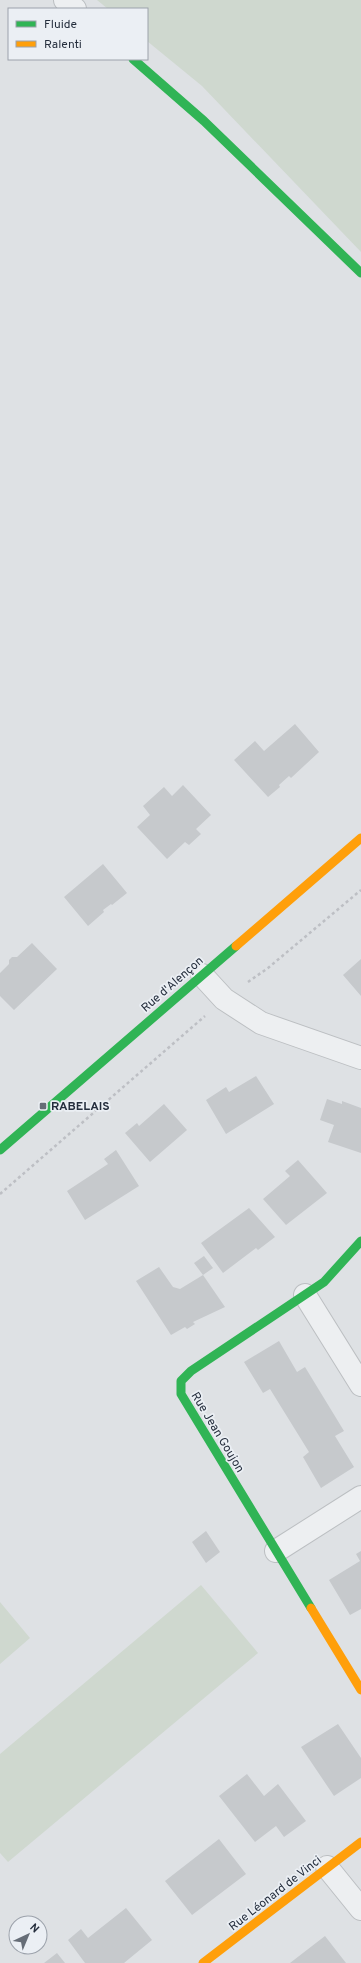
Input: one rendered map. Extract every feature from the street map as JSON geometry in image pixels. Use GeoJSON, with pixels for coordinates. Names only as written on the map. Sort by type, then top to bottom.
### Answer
{"type":"FeatureCollection","features":[{"type":"Feature","properties":{"kind":"street"},"geometry":{"type":"LineString","coordinates":[[65,0],[74,8]]}},
{"type":"Feature","properties":{"kind":"street"},"geometry":{"type":"LineString","coordinates":[[134,60],[204,121],[361,273]]}},
{"type":"Feature","properties":{"kind":"street","name":"Rue d'Alençon"},"geometry":{"type":"LineString","coordinates":[[0,1150],[361,838]]}},
{"type":"Feature","properties":{"kind":"street"},"geometry":{"type":"LineString","coordinates":[[202,975],[224,999],[261,1023],[361,1058]]}},
{"type":"Feature","properties":{"kind":"street","name":"Rue Jean Goujon"},"geometry":{"type":"LineString","coordinates":[[361,1241],[324,1282],[191,1371],[181,1381],[181,1394],[361,1690]]}},
{"type":"Feature","properties":{"kind":"street"},"geometry":{"type":"LineString","coordinates":[[305,1294],[361,1384]]}},
{"type":"Feature","properties":{"kind":"street"},"geometry":{"type":"LineString","coordinates":[[276,1551],[361,1497]]}},
{"type":"Feature","properties":{"kind":"street","name":"Rue Léonard de Vinci"},"geometry":{"type":"LineString","coordinates":[[203,1963],[361,1842]]}},
{"type":"Feature","properties":{"kind":"street"},"geometry":{"type":"LineString","coordinates":[[327,1867],[361,1909]]}},
{"type":"Feature","properties":{"kind":"path"},"geometry":{"type":"LineString","coordinates":[[0,1194],[224,999],[268,968],[361,890]]}},
{"type":"Feature","properties":{"kind":"shaded area"},"geometry":{"type":"Polygon","coordinates":[[[97,0],[361,0],[361,252],[202,86],[148,42],[148,8],[107,8],[97,0]]]}},
{"type":"Feature","properties":{"kind":"shaded area"},"geometry":{"type":"Polygon","coordinates":[[[201,1585],[258,1653],[8,1862],[0,1853],[0,1754],[201,1585]]]}},
{"type":"Feature","properties":{"kind":"shaded area"},"geometry":{"type":"Polygon","coordinates":[[[0,1602],[30,1638],[0,1664],[0,1602]]]}},
{"type":"Feature","properties":{"kind":"building"},"geometry":{"type":"Polygon","coordinates":[[[295,724],[319,752],[291,778],[289,776],[279,785],[280,787],[268,797],[234,760],[255,741],[264,751],[295,724]]]}},
{"type":"Feature","properties":{"kind":"building"},"geometry":{"type":"Polygon","coordinates":[[[183,785],[211,815],[196,829],[201,834],[189,845],[185,842],[167,859],[137,827],[150,815],[143,806],[164,787],[172,796],[183,785]]]}},
{"type":"Feature","properties":{"kind":"building"},"geometry":{"type":"Polygon","coordinates":[[[103,864],[127,893],[103,910],[104,912],[88,926],[64,897],[103,864]]]}},
{"type":"Feature","properties":{"kind":"building"},"geometry":{"type":"Polygon","coordinates":[[[32,943],[57,969],[14,1010],[0,996],[0,973],[9,964],[9,960],[12,957],[17,957],[32,943]]]}},
{"type":"Feature","properties":{"kind":"building"},"geometry":{"type":"Polygon","coordinates":[[[361,959],[361,996],[343,975],[361,959]]]}},
{"type":"Feature","properties":{"kind":"building"},"geometry":{"type":"Polygon","coordinates":[[[256,1076],[274,1104],[226,1134],[206,1100],[226,1087],[229,1092],[256,1076]]]}},
{"type":"Feature","properties":{"kind":"building"},"geometry":{"type":"Polygon","coordinates":[[[327,1099],[342,1104],[342,1101],[361,1108],[361,1153],[328,1142],[334,1125],[320,1120],[327,1099]]]}},
{"type":"Feature","properties":{"kind":"building"},"geometry":{"type":"Polygon","coordinates":[[[164,1104],[187,1130],[150,1162],[125,1133],[137,1123],[139,1126],[164,1104]]]}},
{"type":"Feature","properties":{"kind":"building"},"geometry":{"type":"Polygon","coordinates":[[[116,1150],[139,1186],[85,1220],[67,1191],[108,1164],[104,1159],[116,1150]]]}},
{"type":"Feature","properties":{"kind":"building"},"geometry":{"type":"Polygon","coordinates":[[[298,1160],[327,1193],[286,1225],[263,1199],[290,1176],[285,1171],[298,1160]]]}},
{"type":"Feature","properties":{"kind":"building"},"geometry":{"type":"Polygon","coordinates":[[[249,1208],[275,1237],[258,1250],[256,1248],[223,1273],[201,1243],[249,1208]]]}},
{"type":"Feature","properties":{"kind":"building"},"geometry":{"type":"Polygon","coordinates":[[[204,1256],[213,1268],[203,1275],[194,1263],[204,1256]]]}},
{"type":"Feature","properties":{"kind":"building"},"geometry":{"type":"Polygon","coordinates":[[[159,1267],[173,1287],[180,1289],[203,1275],[225,1307],[193,1322],[195,1324],[187,1329],[185,1327],[171,1335],[136,1281],[159,1267]]]}},
{"type":"Feature","properties":{"kind":"building"},"geometry":{"type":"Polygon","coordinates":[[[279,1341],[297,1372],[305,1367],[344,1431],[335,1436],[354,1467],[321,1488],[303,1457],[309,1452],[270,1389],[263,1393],[244,1362],[279,1341]]]}},
{"type":"Feature","properties":{"kind":"building"},"geometry":{"type":"Polygon","coordinates":[[[206,1531],[220,1552],[206,1563],[192,1542],[206,1531]]]}},
{"type":"Feature","properties":{"kind":"building"},"geometry":{"type":"Polygon","coordinates":[[[361,1551],[361,1609],[350,1615],[329,1580],[360,1561],[356,1554],[361,1551]]]}},
{"type":"Feature","properties":{"kind":"building"},"geometry":{"type":"Polygon","coordinates":[[[338,1724],[361,1758],[361,1778],[334,1796],[301,1747],[338,1724]]]}},
{"type":"Feature","properties":{"kind":"building"},"geometry":{"type":"Polygon","coordinates":[[[247,1774],[264,1796],[278,1784],[306,1821],[284,1837],[276,1826],[255,1842],[219,1796],[247,1774]]]}},
{"type":"Feature","properties":{"kind":"building"},"geometry":{"type":"Polygon","coordinates":[[[219,1839],[246,1874],[192,1915],[165,1881],[219,1839]]]}},
{"type":"Feature","properties":{"kind":"building"},"geometry":{"type":"Polygon","coordinates":[[[126,1908],[152,1940],[124,1963],[85,1963],[68,1940],[81,1929],[88,1938],[126,1908]]]}},
{"type":"Feature","properties":{"kind":"building"},"geometry":{"type":"Polygon","coordinates":[[[325,1936],[346,1963],[290,1963],[325,1936]]]}},
{"type":"Feature","properties":{"kind":"building"},"geometry":{"type":"Polygon","coordinates":[[[57,1953],[65,1963],[44,1963],[57,1953]]]}},
{"type":"Feature","properties":{"kind":"traffic: fast"},"geometry":{"type":"LineString","coordinates":[[134,60],[204,121],[361,273]]}},
{"type":"Feature","properties":{"kind":"traffic: fast"},"geometry":{"type":"LineString","coordinates":[[0,1150],[236,946]]}},
{"type":"Feature","properties":{"kind":"traffic: fast"},"geometry":{"type":"LineString","coordinates":[[311,1608],[181,1394],[181,1381],[191,1371],[324,1282],[361,1241]]}},
{"type":"Feature","properties":{"kind":"traffic: slow"},"geometry":{"type":"LineString","coordinates":[[236,946],[361,838]]}},
{"type":"Feature","properties":{"kind":"traffic: slow"},"geometry":{"type":"LineString","coordinates":[[311,1608],[361,1690]]}},
{"type":"Feature","properties":{"kind":"traffic: slow"},"geometry":{"type":"LineString","coordinates":[[203,1963],[361,1842]]}},
{"type":"Feature","properties":{"kind":"place","name":"RABELAIS"},"geometry":{"type":"Point","coordinates":[43,1106]}}]}
